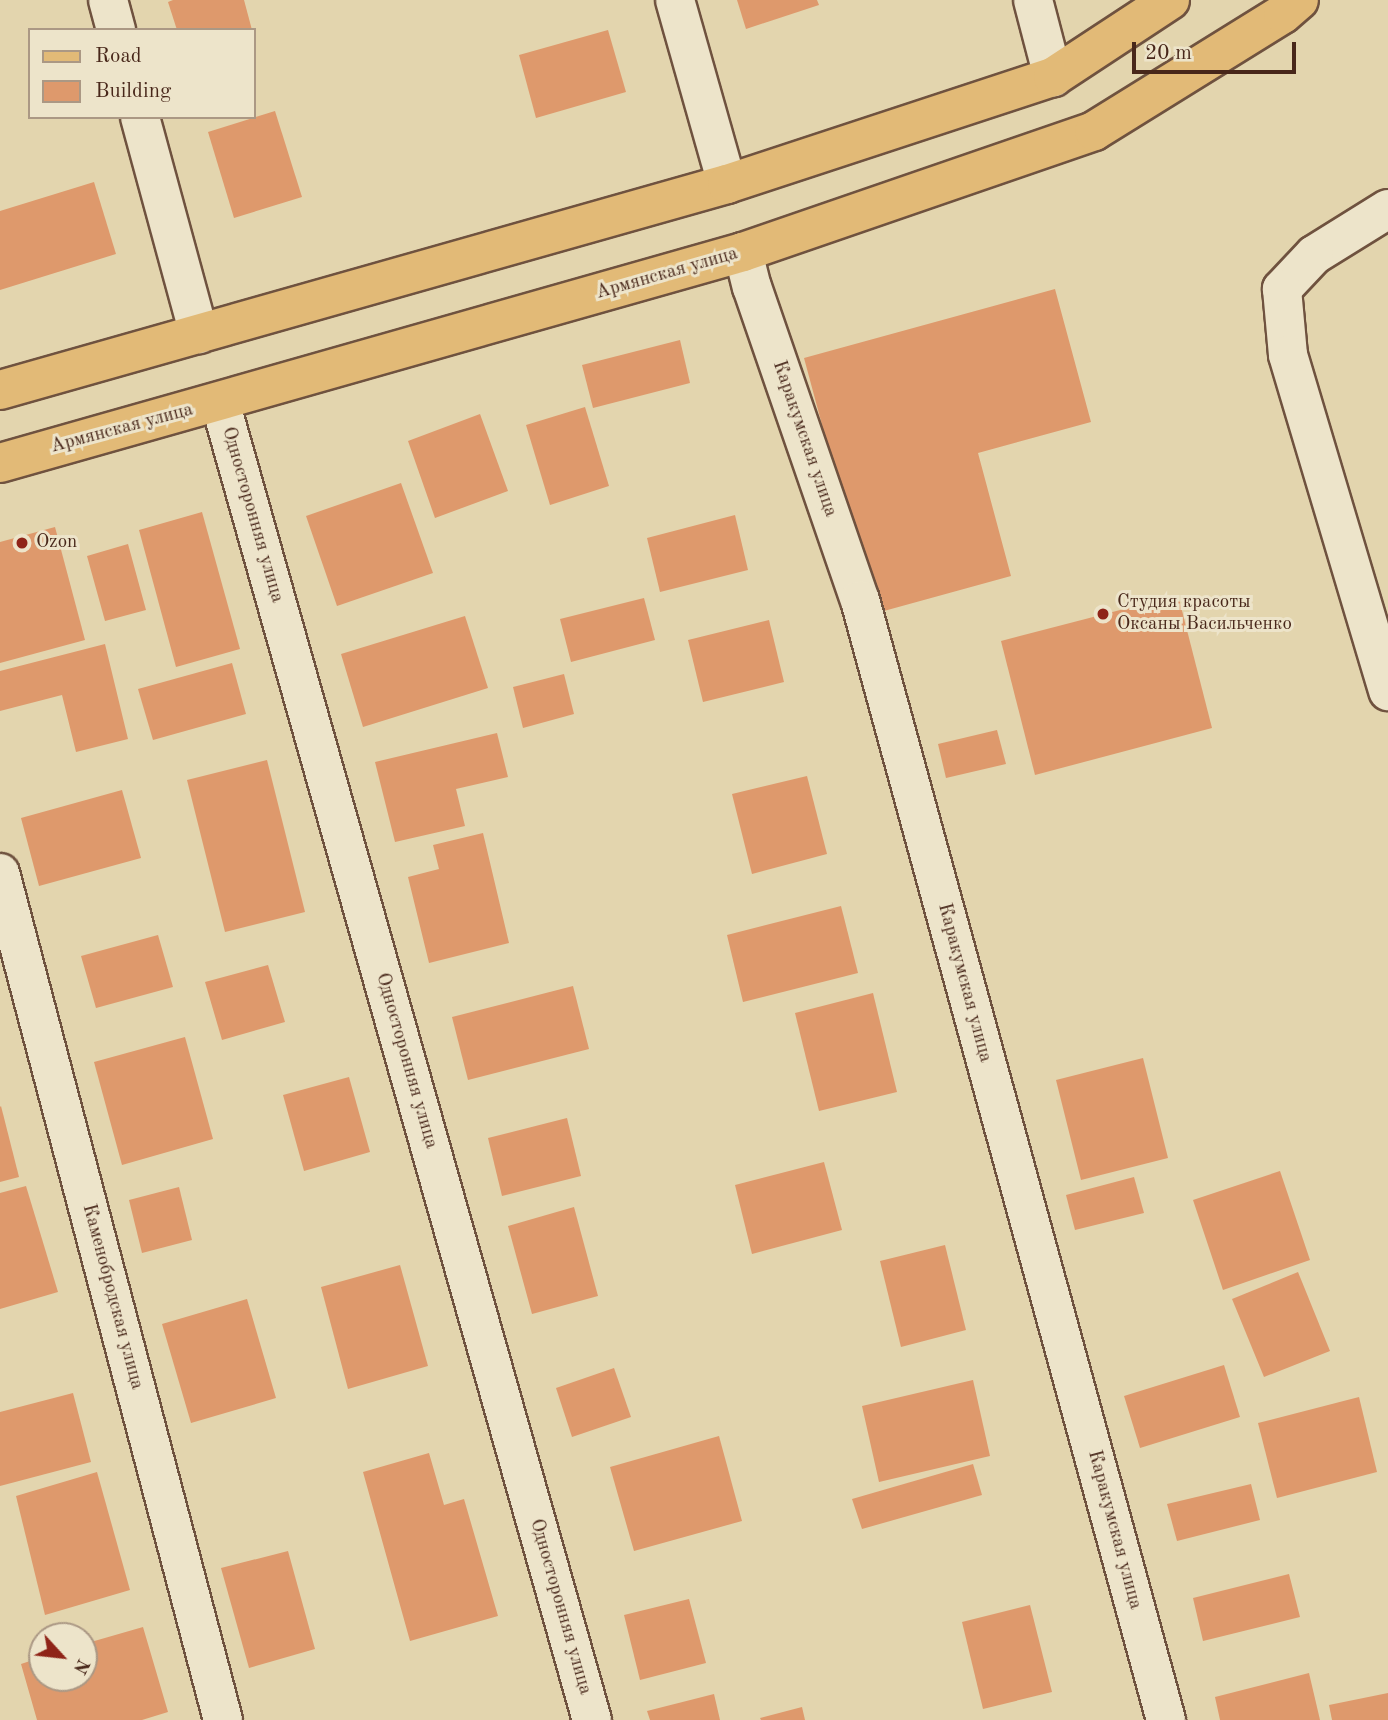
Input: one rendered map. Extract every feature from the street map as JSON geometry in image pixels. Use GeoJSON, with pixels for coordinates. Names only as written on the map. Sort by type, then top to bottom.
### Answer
{"type":"FeatureCollection","features":[{"type":"Feature","properties":{"kind":"main road"},"geometry":{"type":"LineString","coordinates":[[0,390],[727,184],[1053,78],[1170,0]]}},
{"type":"Feature","properties":{"kind":"main road","name":"Армянская улица"},"geometry":{"type":"LineString","coordinates":[[0,463],[743,252],[1094,131],[1283,14],[1299,0]]}},
{"type":"Feature","properties":{"kind":"street"},"geometry":{"type":"LineString","coordinates":[[108,0],[115,28]]}},
{"type":"Feature","properties":{"kind":"street"},"geometry":{"type":"LineString","coordinates":[[675,0],[727,184]]}},
{"type":"Feature","properties":{"kind":"street"},"geometry":{"type":"LineString","coordinates":[[1033,0],[1053,78]]}},
{"type":"Feature","properties":{"kind":"street"},"geometry":{"type":"LineString","coordinates":[[141,119],[199,334]]}},
{"type":"Feature","properties":{"kind":"street"},"geometry":{"type":"LineString","coordinates":[[1388,209],[1314,255],[1282,289],[1288,355],[1388,691]]}},
{"type":"Feature","properties":{"kind":"street","name":"Каракумская улица"},"geometry":{"type":"LineString","coordinates":[[743,252],[752,287],[860,600],[1166,1720]]}},
{"type":"Feature","properties":{"kind":"street","name":"Односторонняя улица"},"geometry":{"type":"LineString","coordinates":[[220,402],[592,1720]]}},
{"type":"Feature","properties":{"kind":"street","name":"Каменобродская улица"},"geometry":{"type":"LineString","coordinates":[[0,873],[223,1720]]}},
{"type":"Feature","properties":{"kind":"building"},"geometry":{"type":"Polygon","coordinates":[[[244,0],[251,28],[176,28],[168,2],[244,0]]]}},
{"type":"Feature","properties":{"kind":"building"},"geometry":{"type":"Polygon","coordinates":[[[737,0],[817,0],[819,5],[746,29],[737,0]]]}},
{"type":"Feature","properties":{"kind":"building"},"geometry":{"type":"Polygon","coordinates":[[[608,30],[626,92],[536,118],[519,55],[608,30]]]}},
{"type":"Feature","properties":{"kind":"building"},"geometry":{"type":"Polygon","coordinates":[[[275,111],[302,197],[234,218],[208,132],[275,111]]]}},
{"type":"Feature","properties":{"kind":"building"},"geometry":{"type":"Polygon","coordinates":[[[94,182],[116,254],[0,290],[0,211],[94,182]]]}},
{"type":"Feature","properties":{"kind":"building"},"geometry":{"type":"Polygon","coordinates":[[[1055,289],[1091,422],[978,453],[1011,576],[873,614],[804,358],[1055,289]]]}},
{"type":"Feature","properties":{"kind":"building"},"geometry":{"type":"Polygon","coordinates":[[[680,340],[690,383],[593,408],[582,365],[680,340]]]}},
{"type":"Feature","properties":{"kind":"building"},"geometry":{"type":"Polygon","coordinates":[[[585,407],[609,486],[550,505],[526,425],[585,407]]]}},
{"type":"Feature","properties":{"kind":"building"},"geometry":{"type":"Polygon","coordinates":[[[480,414],[508,491],[435,518],[408,441],[480,414]]]}},
{"type":"Feature","properties":{"kind":"building"},"geometry":{"type":"Polygon","coordinates":[[[401,483],[433,573],[337,606],[306,516],[401,483]]]}},
{"type":"Feature","properties":{"kind":"building"},"geometry":{"type":"Polygon","coordinates":[[[202,512],[240,649],[176,667],[139,530],[202,512]]]}},
{"type":"Feature","properties":{"kind":"building"},"geometry":{"type":"Polygon","coordinates":[[[735,515],[748,570],[660,592],[647,538],[735,515]]]}},
{"type":"Feature","properties":{"kind":"building"},"geometry":{"type":"Polygon","coordinates":[[[55,527],[85,640],[0,663],[0,542],[55,527]]]}},
{"type":"Feature","properties":{"kind":"building"},"geometry":{"type":"Polygon","coordinates":[[[128,544],[146,610],[105,621],[87,556],[128,544]]]}},
{"type":"Feature","properties":{"kind":"building"},"geometry":{"type":"Polygon","coordinates":[[[1178,595],[1212,728],[1035,775],[1001,641],[1178,595]]]}},
{"type":"Feature","properties":{"kind":"building"},"geometry":{"type":"Polygon","coordinates":[[[644,598],[655,640],[571,662],[560,619],[644,598]]]}},
{"type":"Feature","properties":{"kind":"building"},"geometry":{"type":"Polygon","coordinates":[[[465,616],[488,688],[363,727],[341,654],[465,616]]]}},
{"type":"Feature","properties":{"kind":"building"},"geometry":{"type":"Polygon","coordinates":[[[769,620],[784,682],[703,702],[688,640],[769,620]]]}},
{"type":"Feature","properties":{"kind":"building"},"geometry":{"type":"Polygon","coordinates":[[[105,644],[128,739],[76,752],[62,695],[0,711],[0,671],[105,644]]]}},
{"type":"Feature","properties":{"kind":"building"},"geometry":{"type":"Polygon","coordinates":[[[232,663],[246,714],[153,740],[138,689],[232,663]]]}},
{"type":"Feature","properties":{"kind":"building"},"geometry":{"type":"Polygon","coordinates":[[[564,674],[574,714],[523,728],[513,687],[564,674]]]}},
{"type":"Feature","properties":{"kind":"building"},"geometry":{"type":"Polygon","coordinates":[[[997,730],[1006,764],[946,778],[938,744],[997,730]]]}},
{"type":"Feature","properties":{"kind":"building"},"geometry":{"type":"Polygon","coordinates":[[[497,733],[508,777],[456,789],[465,826],[395,842],[375,762],[497,733]]]}},
{"type":"Feature","properties":{"kind":"building"},"geometry":{"type":"Polygon","coordinates":[[[267,760],[305,912],[225,932],[187,780],[267,760]]]}},
{"type":"Feature","properties":{"kind":"building"},"geometry":{"type":"Polygon","coordinates":[[[807,776],[827,854],[752,874],[732,794],[807,776]]]}},
{"type":"Feature","properties":{"kind":"building"},"geometry":{"type":"Polygon","coordinates":[[[122,790],[141,858],[39,886],[21,818],[122,790]]]}},
{"type":"Feature","properties":{"kind":"building"},"geometry":{"type":"Polygon","coordinates":[[[483,833],[509,943],[429,963],[408,877],[439,869],[433,845],[483,833]]]}},
{"type":"Feature","properties":{"kind":"building"},"geometry":{"type":"Polygon","coordinates":[[[841,906],[858,973],[743,1002],[727,935],[841,906]]]}},
{"type":"Feature","properties":{"kind":"building"},"geometry":{"type":"Polygon","coordinates":[[[158,935],[173,987],[96,1008],[81,956],[158,935]]]}},
{"type":"Feature","properties":{"kind":"building"},"geometry":{"type":"Polygon","coordinates":[[[268,965],[285,1022],[222,1040],[205,982],[268,965]]]}},
{"type":"Feature","properties":{"kind":"building"},"geometry":{"type":"Polygon","coordinates":[[[573,986],[589,1049],[468,1080],[452,1017],[573,986]]]}},
{"type":"Feature","properties":{"kind":"building"},"geometry":{"type":"Polygon","coordinates":[[[873,993],[897,1092],[819,1111],[795,1013],[873,993]]]}},
{"type":"Feature","properties":{"kind":"building"},"geometry":{"type":"Polygon","coordinates":[[[185,1037],[213,1139],[122,1165],[94,1062],[185,1037]]]}},
{"type":"Feature","properties":{"kind":"building"},"geometry":{"type":"Polygon","coordinates":[[[1143,1058],[1168,1158],[1081,1180],[1056,1080],[1143,1058]]]}},
{"type":"Feature","properties":{"kind":"building"},"geometry":{"type":"Polygon","coordinates":[[[349,1077],[370,1152],[304,1171],[283,1095],[349,1077]]]}},
{"type":"Feature","properties":{"kind":"building"},"geometry":{"type":"Polygon","coordinates":[[[0,1107],[19,1177],[0,1182],[0,1107]]]}},
{"type":"Feature","properties":{"kind":"building"},"geometry":{"type":"Polygon","coordinates":[[[567,1118],[581,1176],[502,1196],[488,1138],[567,1118]]]}},
{"type":"Feature","properties":{"kind":"building"},"geometry":{"type":"Polygon","coordinates":[[[824,1162],[842,1230],[752,1254],[735,1185],[824,1162]]]}},
{"type":"Feature","properties":{"kind":"building"},"geometry":{"type":"Polygon","coordinates":[[[1280,1171],[1310,1260],[1223,1290],[1193,1200],[1280,1171]]]}},
{"type":"Feature","properties":{"kind":"building"},"geometry":{"type":"Polygon","coordinates":[[[1134,1177],[1144,1213],[1075,1230],[1066,1195],[1134,1177]]]}},
{"type":"Feature","properties":{"kind":"building"},"geometry":{"type":"Polygon","coordinates":[[[26,1186],[58,1292],[0,1309],[0,1193],[26,1186]]]}},
{"type":"Feature","properties":{"kind":"building"},"geometry":{"type":"Polygon","coordinates":[[[179,1187],[192,1240],[142,1253],[129,1200],[179,1187]]]}},
{"type":"Feature","properties":{"kind":"building"},"geometry":{"type":"Polygon","coordinates":[[[574,1207],[598,1296],[532,1314],[508,1226],[574,1207]]]}},
{"type":"Feature","properties":{"kind":"building"},"geometry":{"type":"Polygon","coordinates":[[[945,1245],[966,1330],[901,1347],[880,1261],[945,1245]]]}},
{"type":"Feature","properties":{"kind":"building"},"geometry":{"type":"Polygon","coordinates":[[[400,1265],[428,1366],[348,1389],[321,1287],[400,1265]]]}},
{"type":"Feature","properties":{"kind":"building"},"geometry":{"type":"Polygon","coordinates":[[[1298,1272],[1330,1351],[1264,1377],[1232,1299],[1298,1272]]]}},
{"type":"Feature","properties":{"kind":"building"},"geometry":{"type":"Polygon","coordinates":[[[247,1299],[276,1398],[191,1423],[162,1324],[247,1299]]]}},
{"type":"Feature","properties":{"kind":"building"},"geometry":{"type":"Polygon","coordinates":[[[1224,1365],[1240,1417],[1140,1448],[1124,1396],[1224,1365]]]}},
{"type":"Feature","properties":{"kind":"building"},"geometry":{"type":"Polygon","coordinates":[[[614,1368],[631,1417],[572,1437],[556,1388],[614,1368]]]}},
{"type":"Feature","properties":{"kind":"building"},"geometry":{"type":"Polygon","coordinates":[[[973,1380],[990,1456],[879,1482],[862,1406],[973,1380]]]}},
{"type":"Feature","properties":{"kind":"building"},"geometry":{"type":"Polygon","coordinates":[[[73,1393],[91,1462],[0,1486],[0,1412],[73,1393]]]}},
{"type":"Feature","properties":{"kind":"building"},"geometry":{"type":"Polygon","coordinates":[[[1359,1397],[1377,1472],[1277,1498],[1258,1423],[1359,1397]]]}},
{"type":"Feature","properties":{"kind":"building"},"geometry":{"type":"Polygon","coordinates":[[[719,1436],[742,1521],[634,1551],[610,1467],[719,1436]]]}},
{"type":"Feature","properties":{"kind":"building"},"geometry":{"type":"Polygon","coordinates":[[[429,1453],[444,1505],[464,1499],[498,1616],[410,1641],[363,1472],[429,1453]]]}},
{"type":"Feature","properties":{"kind":"building"},"geometry":{"type":"Polygon","coordinates":[[[973,1464],[982,1495],[862,1529],[852,1499],[973,1464]]]}},
{"type":"Feature","properties":{"kind":"building"},"geometry":{"type":"Polygon","coordinates":[[[97,1472],[130,1590],[45,1615],[16,1496],[97,1472]]]}},
{"type":"Feature","properties":{"kind":"building"},"geometry":{"type":"Polygon","coordinates":[[[1251,1484],[1260,1520],[1177,1541],[1167,1504],[1251,1484]]]}},
{"type":"Feature","properties":{"kind":"building"},"geometry":{"type":"Polygon","coordinates":[[[288,1551],[315,1649],[249,1668],[221,1568],[288,1551]]]}},
{"type":"Feature","properties":{"kind":"building"},"geometry":{"type":"Polygon","coordinates":[[[1289,1574],[1300,1617],[1203,1641],[1193,1598],[1289,1574]]]}},
{"type":"Feature","properties":{"kind":"building"},"geometry":{"type":"Polygon","coordinates":[[[689,1599],[706,1663],[640,1680],[624,1615],[689,1599]]]}},
{"type":"Feature","properties":{"kind":"building"},"geometry":{"type":"Polygon","coordinates":[[[1030,1605],[1052,1692],[983,1709],[962,1622],[1030,1605]]]}},
{"type":"Feature","properties":{"kind":"building"},"geometry":{"type":"Polygon","coordinates":[[[143,1627],[168,1712],[142,1720],[37,1720],[29,1692],[98,1692],[98,1640],[143,1627]]]}},
{"type":"Feature","properties":{"kind":"building"},"geometry":{"type":"Polygon","coordinates":[[[28,1662],[28,1688],[21,1664],[28,1662]]]}},
{"type":"Feature","properties":{"kind":"building"},"geometry":{"type":"Polygon","coordinates":[[[1309,1673],[1320,1720],[1220,1720],[1215,1697],[1309,1673]]]}},
{"type":"Feature","properties":{"kind":"building"},"geometry":{"type":"Polygon","coordinates":[[[1388,1693],[1388,1720],[1332,1720],[1329,1705],[1388,1693]]]}},
{"type":"Feature","properties":{"kind":"building"},"geometry":{"type":"Polygon","coordinates":[[[714,1694],[720,1720],[650,1720],[647,1711],[714,1694]]]}},
{"type":"Feature","properties":{"kind":"building"},"geometry":{"type":"Polygon","coordinates":[[[802,1707],[805,1720],[760,1718],[802,1707]]]}},
{"type":"Feature","properties":{"kind":"place","name":"Ozon"},"geometry":{"type":"Point","coordinates":[22,543]}},
{"type":"Feature","properties":{"kind":"place","name":"Студия красоты Оксаны Васильченко"},"geometry":{"type":"Point","coordinates":[1103,614]}}]}
